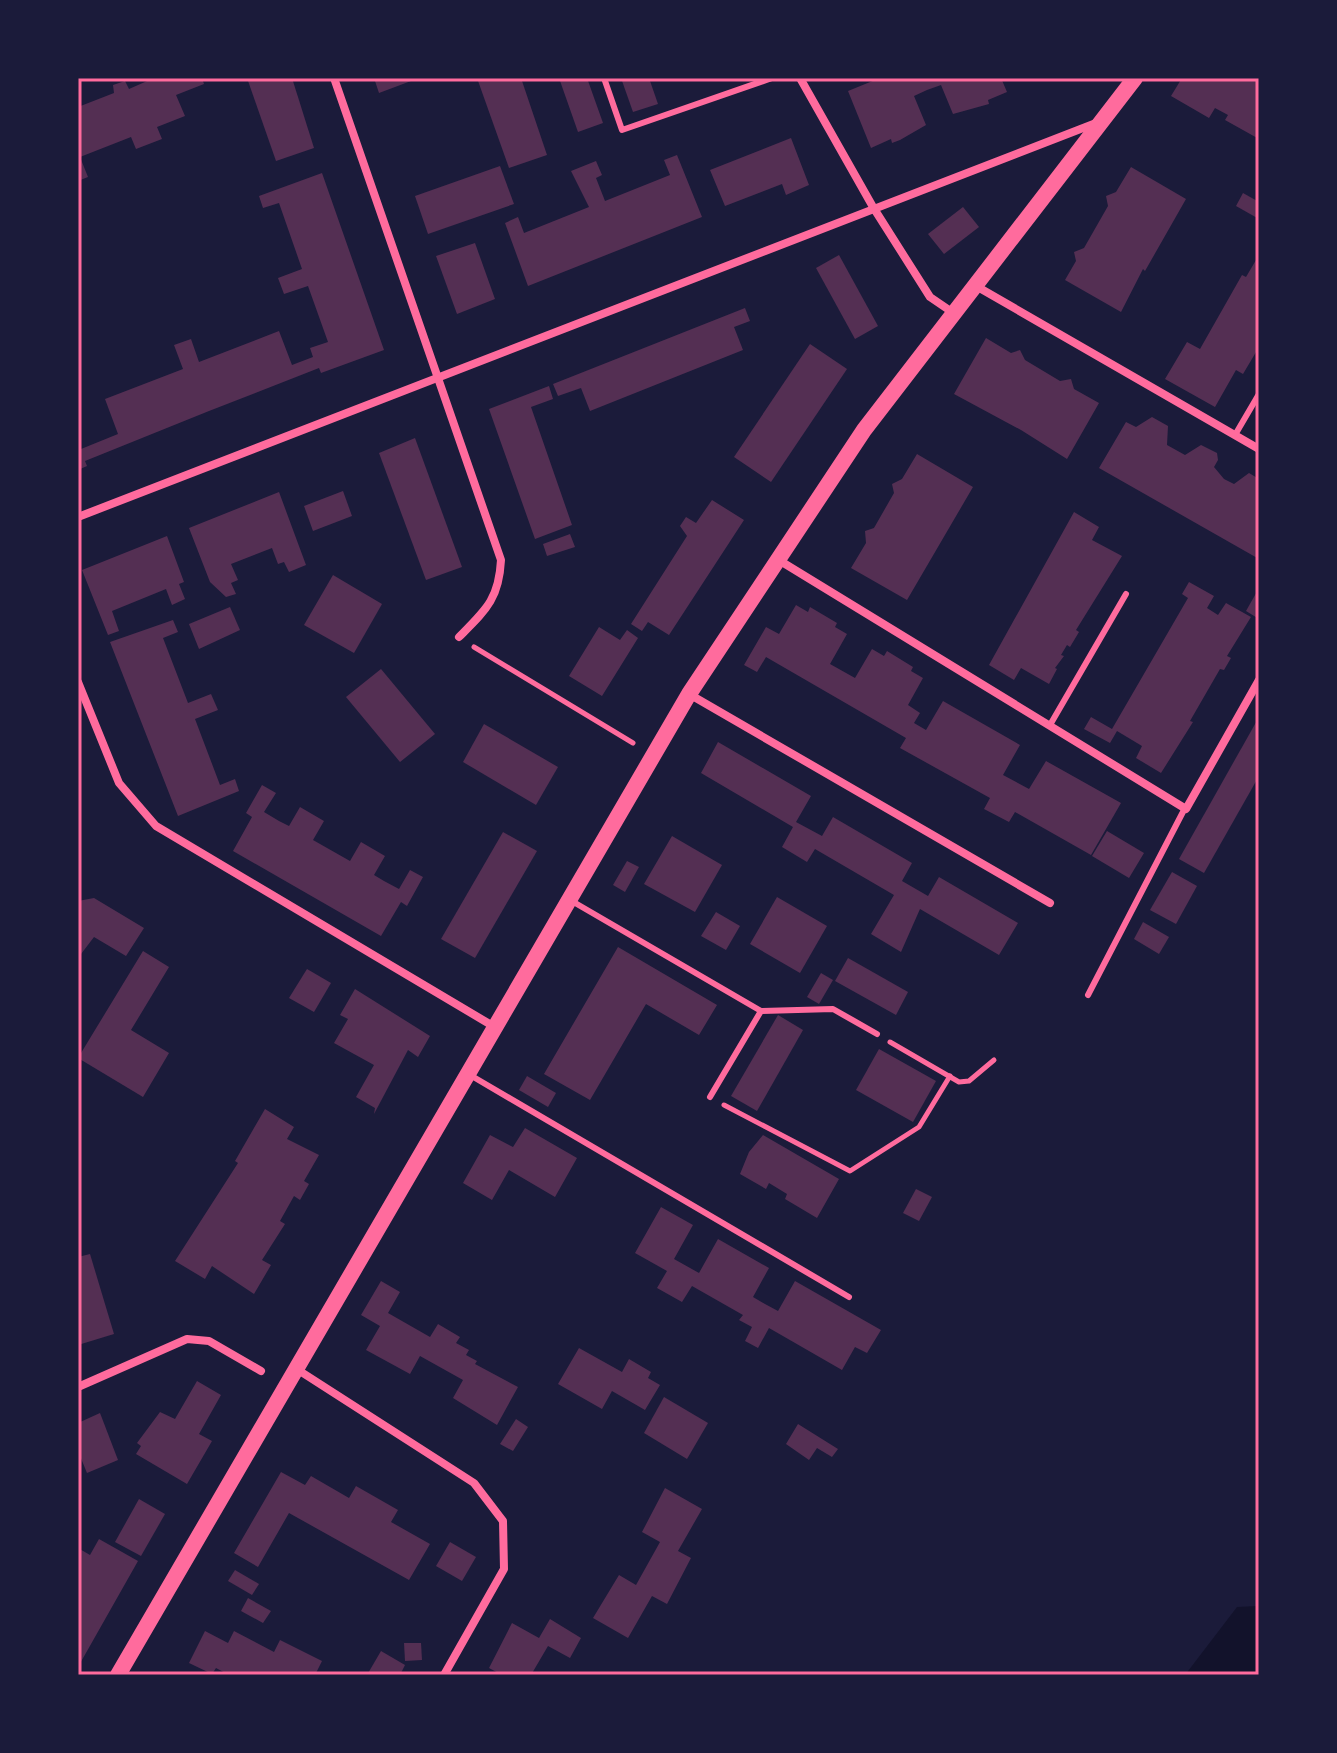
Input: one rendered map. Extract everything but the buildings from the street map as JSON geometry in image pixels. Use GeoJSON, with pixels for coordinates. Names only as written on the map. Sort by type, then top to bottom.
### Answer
{"type":"FeatureCollection","features":[{"type":"Feature","properties":{"kind":"main road"},"geometry":{"type":"LineString","coordinates":[[118,1675],[567,898],[689,694],[864,430],[973,284],[1135,78]]}},
{"type":"Feature","properties":{"kind":"street"},"geometry":{"type":"LineString","coordinates":[[334,78],[501,560],[499,586],[487,609],[459,637]]}},
{"type":"Feature","properties":{"kind":"street"},"geometry":{"type":"LineString","coordinates":[[800,78],[873,207],[930,297],[952,312]]}},
{"type":"Feature","properties":{"kind":"street"},"geometry":{"type":"LineString","coordinates":[[78,517],[1099,122]]}},
{"type":"Feature","properties":{"kind":"street"},"geometry":{"type":"LineString","coordinates":[[973,284],[1259,449]]}},
{"type":"Feature","properties":{"kind":"street"},"geometry":{"type":"LineString","coordinates":[[776,559],[1185,808],[1259,680]]}},
{"type":"Feature","properties":{"kind":"street"},"geometry":{"type":"LineString","coordinates":[[78,682],[119,783],[156,826],[493,1026]]}},
{"type":"Feature","properties":{"kind":"street"},"geometry":{"type":"LineString","coordinates":[[689,694],[1050,903]]}},
{"type":"Feature","properties":{"kind":"street"},"geometry":{"type":"LineString","coordinates":[[78,1387],[187,1339],[209,1341],[261,1371]]}},
{"type":"Feature","properties":{"kind":"street"},"geometry":{"type":"LineString","coordinates":[[295,1368],[474,1483],[503,1521],[504,1569],[444,1675]]}},
{"type":"Feature","properties":{"kind":"lane"},"geometry":{"type":"LineString","coordinates":[[604,78],[622,130],[772,78]]}},
{"type":"Feature","properties":{"kind":"lane"},"geometry":{"type":"LineString","coordinates":[[1235,435],[1259,394]]}},
{"type":"Feature","properties":{"kind":"lane"},"geometry":{"type":"LineString","coordinates":[[1050,725],[1126,594]]}},
{"type":"Feature","properties":{"kind":"lane"},"geometry":{"type":"LineString","coordinates":[[1088,995],[1185,808]]}},
{"type":"Feature","properties":{"kind":"lane"},"geometry":{"type":"LineString","coordinates":[[567,898],[761,1011],[833,1009],[877,1034]]}},
{"type":"Feature","properties":{"kind":"lane"},"geometry":{"type":"LineString","coordinates":[[710,1097],[761,1011]]}},
{"type":"Feature","properties":{"kind":"lane"},"geometry":{"type":"LineString","coordinates":[[466,1073],[849,1297]]}},
{"type":"Feature","properties":{"kind":"path"},"geometry":{"type":"LineString","coordinates":[[459,637],[651,754]]}},
{"type":"Feature","properties":{"kind":"path"},"geometry":{"type":"LineString","coordinates":[[877,1034],[959,1082],[969,1081],[994,1060]]}},
{"type":"Feature","properties":{"kind":"path"},"geometry":{"type":"LineString","coordinates":[[710,1097],[850,1171],[919,1127],[950,1076]]}},
{"type":"Feature","properties":{"kind":"shaded area"},"geometry":{"type":"Polygon","coordinates":[[[1258,1606],[1259,1675],[1185,1675],[1237,1607],[1258,1606]]]}}]}
